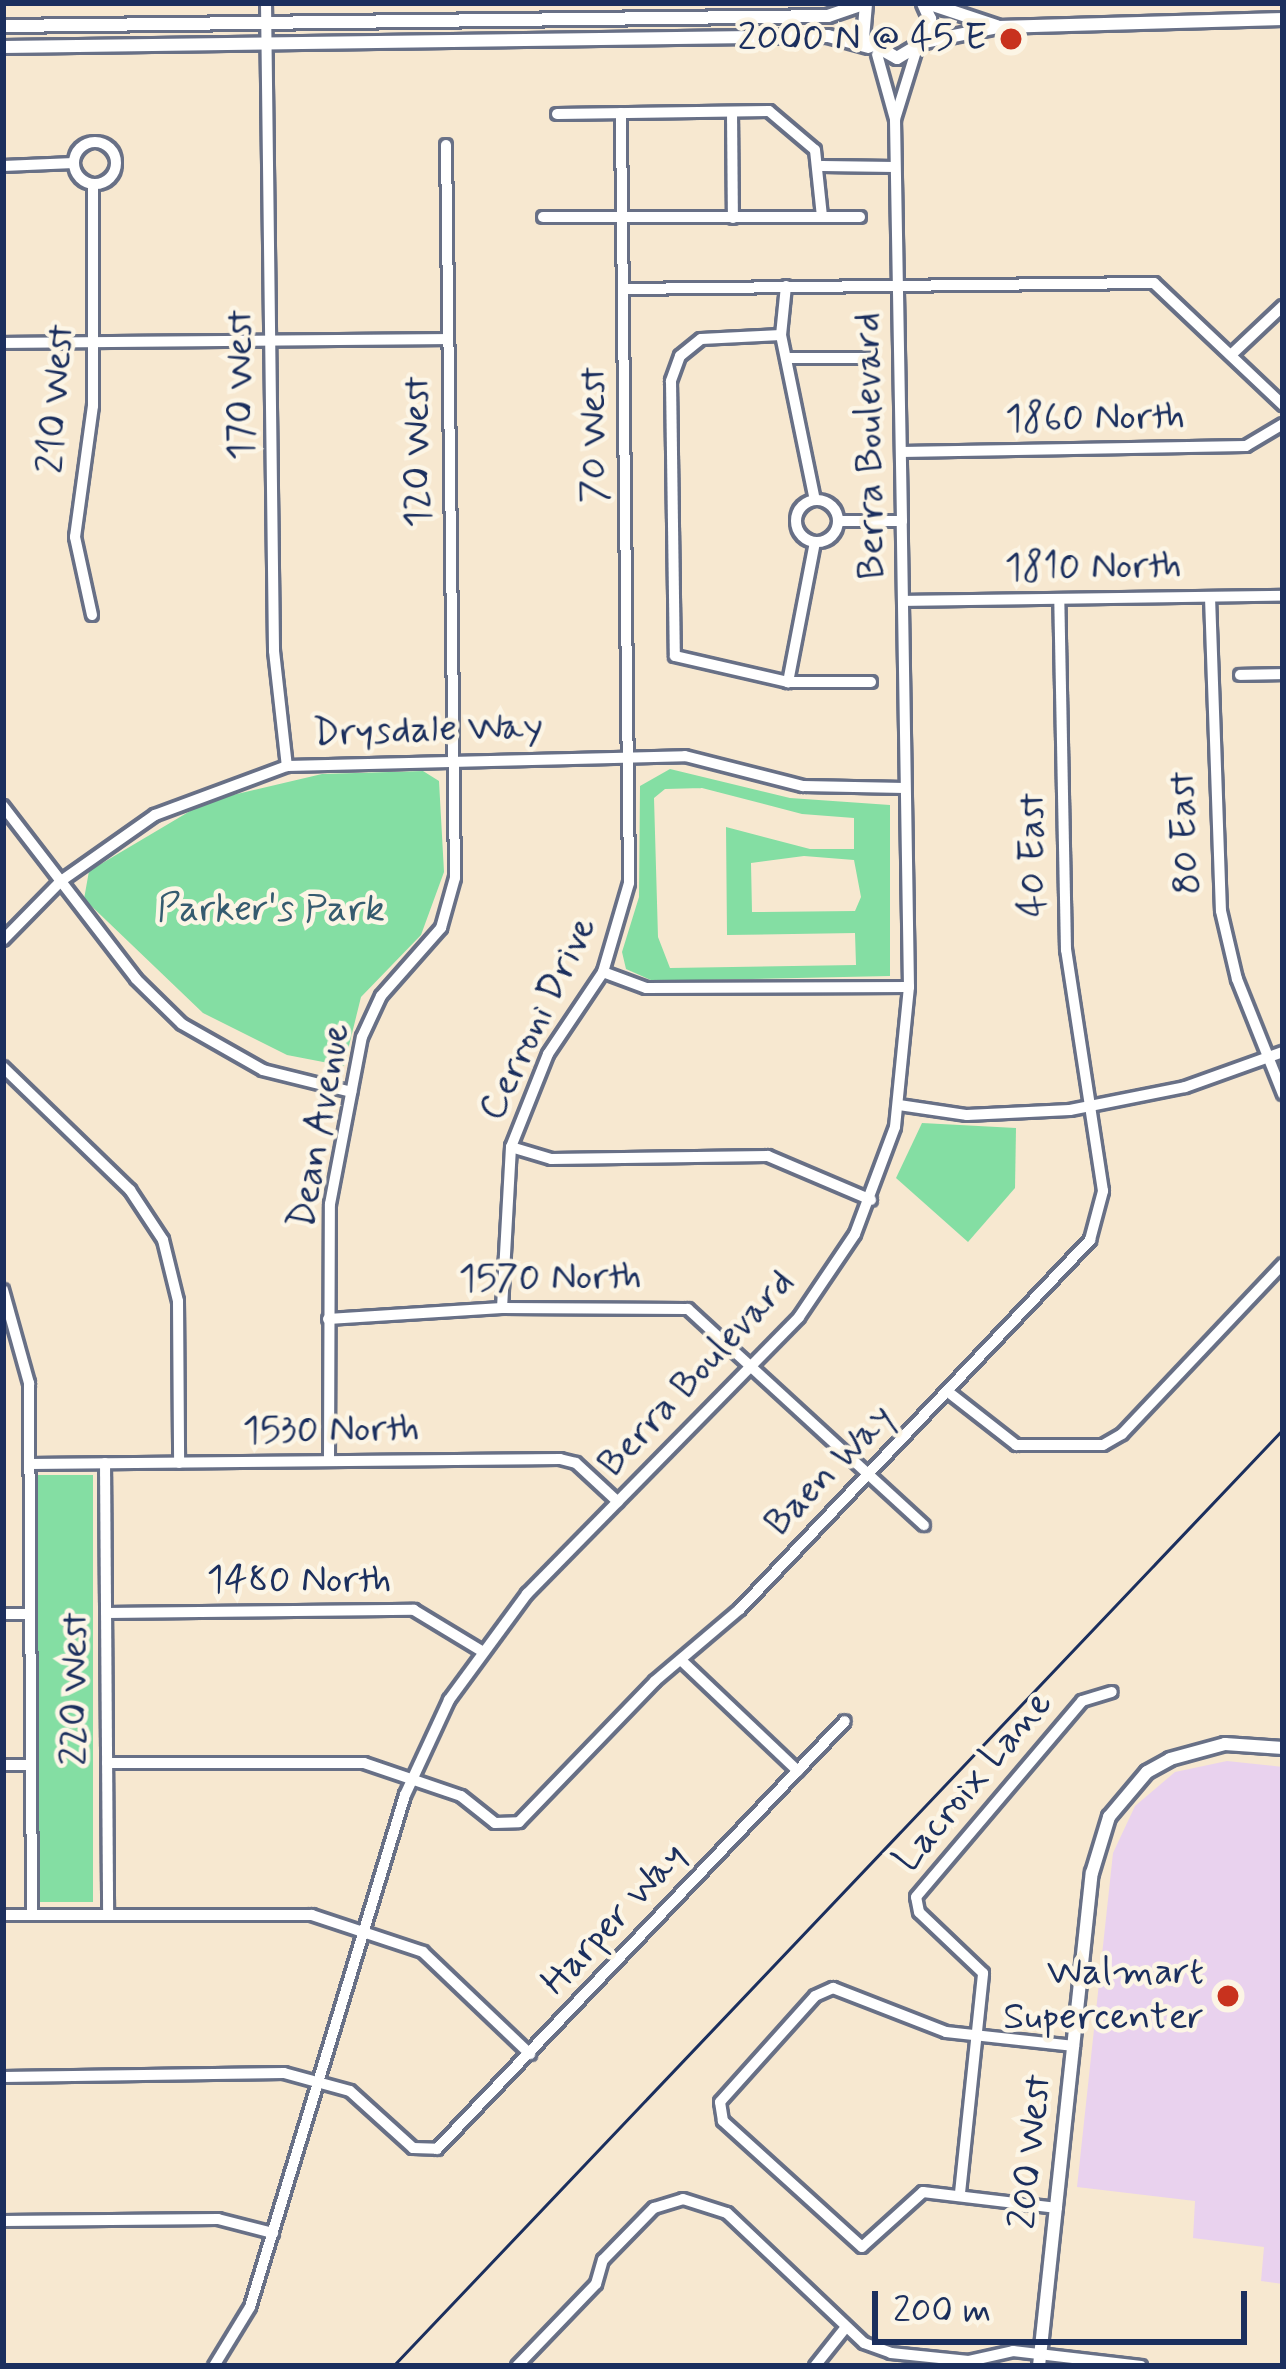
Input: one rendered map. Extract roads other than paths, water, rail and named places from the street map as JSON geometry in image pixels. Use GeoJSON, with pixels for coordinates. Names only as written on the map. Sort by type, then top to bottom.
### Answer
{"type":"FeatureCollection","features":[{"type":"Feature","properties":{"kind":"street","name":"170 West"},"geometry":{"type":"LineString","coordinates":[[266,3],[274,651],[287,766]]}},
{"type":"Feature","properties":{"kind":"street"},"geometry":{"type":"LineString","coordinates":[[3,26],[728,10],[839,15],[866,3]]}},
{"type":"Feature","properties":{"kind":"street"},"geometry":{"type":"LineString","coordinates":[[866,3],[860,29],[873,50]]}},
{"type":"Feature","properties":{"kind":"street"},"geometry":{"type":"LineString","coordinates":[[920,46],[930,19],[925,3]]}},
{"type":"Feature","properties":{"kind":"street"},"geometry":{"type":"LineString","coordinates":[[925,3],[998,27]]}},
{"type":"Feature","properties":{"kind":"street"},"geometry":{"type":"LineString","coordinates":[[3,47],[828,36],[897,58],[920,46],[998,27],[1283,20]]}},
{"type":"Feature","properties":{"kind":"street","name":"Berra Boulevard"},"geometry":{"type":"LineString","coordinates":[[895,119],[920,46]]}},
{"type":"Feature","properties":{"kind":"street","name":"Berra Boulevard"},"geometry":{"type":"LineString","coordinates":[[214,2366],[236,2338],[273,2233],[411,1778],[480,1651],[799,1316],[871,1200],[899,1105],[909,987],[895,119],[873,50]]}},
{"type":"Feature","properties":{"kind":"street"},"geometry":{"type":"LineString","coordinates":[[732,112],[733,218]]}},
{"type":"Feature","properties":{"kind":"street"},"geometry":{"type":"LineString","coordinates":[[556,114],[732,112],[781,118],[822,166],[822,217]]}},
{"type":"Feature","properties":{"kind":"street","name":"70 West"},"geometry":{"type":"LineString","coordinates":[[621,113],[629,757]]}},
{"type":"Feature","properties":{"kind":"street","name":"210 West"},"geometry":{"type":"LineString","coordinates":[[74,163],[89,143],[113,152],[115,171],[93,184],[94,344],[75,537],[92,615]]}},
{"type":"Feature","properties":{"kind":"street","name":"120 West"},"geometry":{"type":"LineString","coordinates":[[446,146],[452,758]]}},
{"type":"Feature","properties":{"kind":"street"},"geometry":{"type":"LineString","coordinates":[[3,166],[74,163],[93,184]]}},
{"type":"Feature","properties":{"kind":"street"},"geometry":{"type":"LineString","coordinates":[[822,166],[895,166]]}},
{"type":"Feature","properties":{"kind":"street"},"geometry":{"type":"LineString","coordinates":[[543,217],[860,217]]}},
{"type":"Feature","properties":{"kind":"street"},"geometry":{"type":"LineString","coordinates":[[623,289],[1154,283],[1283,405]]}},
{"type":"Feature","properties":{"kind":"street"},"geometry":{"type":"LineString","coordinates":[[785,286],[781,335],[815,500]]}},
{"type":"Feature","properties":{"kind":"street"},"geometry":{"type":"LineString","coordinates":[[1232,354],[1283,305]]}},
{"type":"Feature","properties":{"kind":"street"},"geometry":{"type":"LineString","coordinates":[[781,335],[701,339],[673,372],[675,656],[788,682],[871,682]]}},
{"type":"Feature","properties":{"kind":"street"},"geometry":{"type":"LineString","coordinates":[[3,343],[447,339]]}},
{"type":"Feature","properties":{"kind":"street"},"geometry":{"type":"LineString","coordinates":[[785,358],[866,358]]}},
{"type":"Feature","properties":{"kind":"street","name":"1860 North"},"geometry":{"type":"LineString","coordinates":[[901,452],[1246,446],[1283,424]]}},
{"type":"Feature","properties":{"kind":"street"},"geometry":{"type":"LineString","coordinates":[[815,500],[831,506],[838,521],[831,537],[815,542],[800,534],[796,517],[815,500]]}},
{"type":"Feature","properties":{"kind":"street"},"geometry":{"type":"LineString","coordinates":[[838,521],[902,520]]}},
{"type":"Feature","properties":{"kind":"street"},"geometry":{"type":"LineString","coordinates":[[788,682],[815,542]]}},
{"type":"Feature","properties":{"kind":"street","name":"1810 North"},"geometry":{"type":"LineString","coordinates":[[903,601],[1283,596]]}},
{"type":"Feature","properties":{"kind":"street","name":"80 East"},"geometry":{"type":"LineString","coordinates":[[1210,597],[1216,879],[1237,979],[1283,1094]]}},
{"type":"Feature","properties":{"kind":"street","name":"40 East"},"geometry":{"type":"LineString","coordinates":[[1059,599],[1064,902],[1090,1107]]}},
{"type":"Feature","properties":{"kind":"street"},"geometry":{"type":"LineString","coordinates":[[1240,675],[1283,674]]}},
{"type":"Feature","properties":{"kind":"street","name":"Drysdale Way"},"geometry":{"type":"LineString","coordinates":[[3,940],[61,880],[174,805],[287,766],[452,758],[686,756],[830,789],[905,788]]}},
{"type":"Feature","properties":{"kind":"street","name":"Cerroni Drive"},"geometry":{"type":"LineString","coordinates":[[502,1308],[511,1147],[548,1054],[603,972],[629,883],[629,757]]}},
{"type":"Feature","properties":{"kind":"street","name":"Dean Avenue"},"geometry":{"type":"LineString","coordinates":[[329,1461],[330,1204],[373,1008],[435,938],[451,904],[452,758]]}},
{"type":"Feature","properties":{"kind":"street"},"geometry":{"type":"LineString","coordinates":[[3,806],[182,1024],[263,1070],[351,1092]]}},
{"type":"Feature","properties":{"kind":"street"},"geometry":{"type":"LineString","coordinates":[[603,972],[646,988],[909,987]]}},
{"type":"Feature","properties":{"kind":"street"},"geometry":{"type":"LineString","coordinates":[[899,1105],[967,1115],[1090,1107],[1283,1052]]}},
{"type":"Feature","properties":{"kind":"street"},"geometry":{"type":"LineString","coordinates":[[3,1067],[130,1190],[163,1240],[178,1301],[179,1462]]}},
{"type":"Feature","properties":{"kind":"street","name":"Baen Way"},"geometry":{"type":"LineString","coordinates":[[411,1778],[506,1825],[528,1815],[868,1473],[1095,1231],[1103,1191],[1090,1107]]}},
{"type":"Feature","properties":{"kind":"street"},"geometry":{"type":"LineString","coordinates":[[511,1147],[551,1159],[768,1156],[871,1200]]}},
{"type":"Feature","properties":{"kind":"street"},"geometry":{"type":"LineString","coordinates":[[947,1391],[1016,1445],[1103,1445],[1122,1434],[1283,1264]]}},
{"type":"Feature","properties":{"kind":"street"},"geometry":{"type":"LineString","coordinates":[[3,1290],[27,1367],[32,1915]]}},
{"type":"Feature","properties":{"kind":"street","name":"1570 North"},"geometry":{"type":"LineString","coordinates":[[328,1319],[502,1308],[679,1307],[703,1316],[924,1526]]}},
{"type":"Feature","properties":{"kind":"street","name":"1530 North"},"geometry":{"type":"LineString","coordinates":[[29,1464],[560,1459],[576,1463],[617,1502]]}},
{"type":"Feature","properties":{"kind":"street","name":"220 West"},"geometry":{"type":"LineString","coordinates":[[105,1463],[108,1914]]}},
{"type":"Feature","properties":{"kind":"street","name":"1480 North"},"geometry":{"type":"LineString","coordinates":[[106,1612],[414,1610],[480,1651]]}},
{"type":"Feature","properties":{"kind":"street"},"geometry":{"type":"LineString","coordinates":[[3,1614],[30,1614]]}},
{"type":"Feature","properties":{"kind":"street"},"geometry":{"type":"LineString","coordinates":[[681,1660],[797,1771]]}},
{"type":"Feature","properties":{"kind":"street","name":"Lacroix Lane"},"geometry":{"type":"LineString","coordinates":[[960,2193],[983,1973],[919,1912],[916,1897],[1012,1790],[1016,1770],[1049,1735],[1082,1701],[1112,1692]]}},
{"type":"Feature","properties":{"kind":"street","name":"Harper Way"},"geometry":{"type":"LineString","coordinates":[[317,2082],[357,2096],[424,2151],[446,2143],[844,1721]]}},
{"type":"Feature","properties":{"kind":"street","name":"200 West"},"geometry":{"type":"LineString","coordinates":[[1039,2360],[1099,1844],[1127,1791],[1170,1759],[1225,1744],[1283,1748]]}},
{"type":"Feature","properties":{"kind":"street"},"geometry":{"type":"LineString","coordinates":[[107,1763],[345,1761],[411,1778]]}},
{"type":"Feature","properties":{"kind":"street"},"geometry":{"type":"LineString","coordinates":[[3,1766],[31,1766]]}},
{"type":"Feature","properties":{"kind":"street"},"geometry":{"type":"LineString","coordinates":[[3,1915],[289,1912],[363,1930],[423,1952],[530,2054]]}},
{"type":"Feature","properties":{"kind":"street"},"geometry":{"type":"LineString","coordinates":[[1057,2208],[922,2192],[862,2247],[723,2121],[720,2102],[824,1990],[977,2036],[1074,2046]]}},
{"type":"Feature","properties":{"kind":"street"},"geometry":{"type":"LineString","coordinates":[[3,2077],[274,2072],[317,2082]]}},
{"type":"Feature","properties":{"kind":"street"},"geometry":{"type":"LineString","coordinates":[[517,2366],[596,2284],[603,2260],[641,2221],[683,2199],[728,2213],[846,2327],[891,2353],[969,2361],[1013,2350],[1039,2360],[1141,2366]]}},
{"type":"Feature","properties":{"kind":"street"},"geometry":{"type":"LineString","coordinates":[[3,2221],[225,2219],[273,2233]]}},
{"type":"Feature","properties":{"kind":"street"},"geometry":{"type":"LineString","coordinates":[[815,2366],[846,2327]]}},
{"type":"Feature","properties":{"kind":"railway"},"geometry":{"type":"LineString","coordinates":[[393,2366],[1283,1429]]}},
{"type":"Feature","properties":{"kind":"place","name":"2000 N @ 45 E"},"geometry":{"type":"Point","coordinates":[1011,39]}},
{"type":"Feature","properties":{"kind":"place","name":"Walmart Supercenter"},"geometry":{"type":"Point","coordinates":[1228,1996]}},
{"type":"Feature","properties":{"kind":"park label","name":"Parker's Park"},"geometry":{"type":"Point","coordinates":[271,910]}}]}
